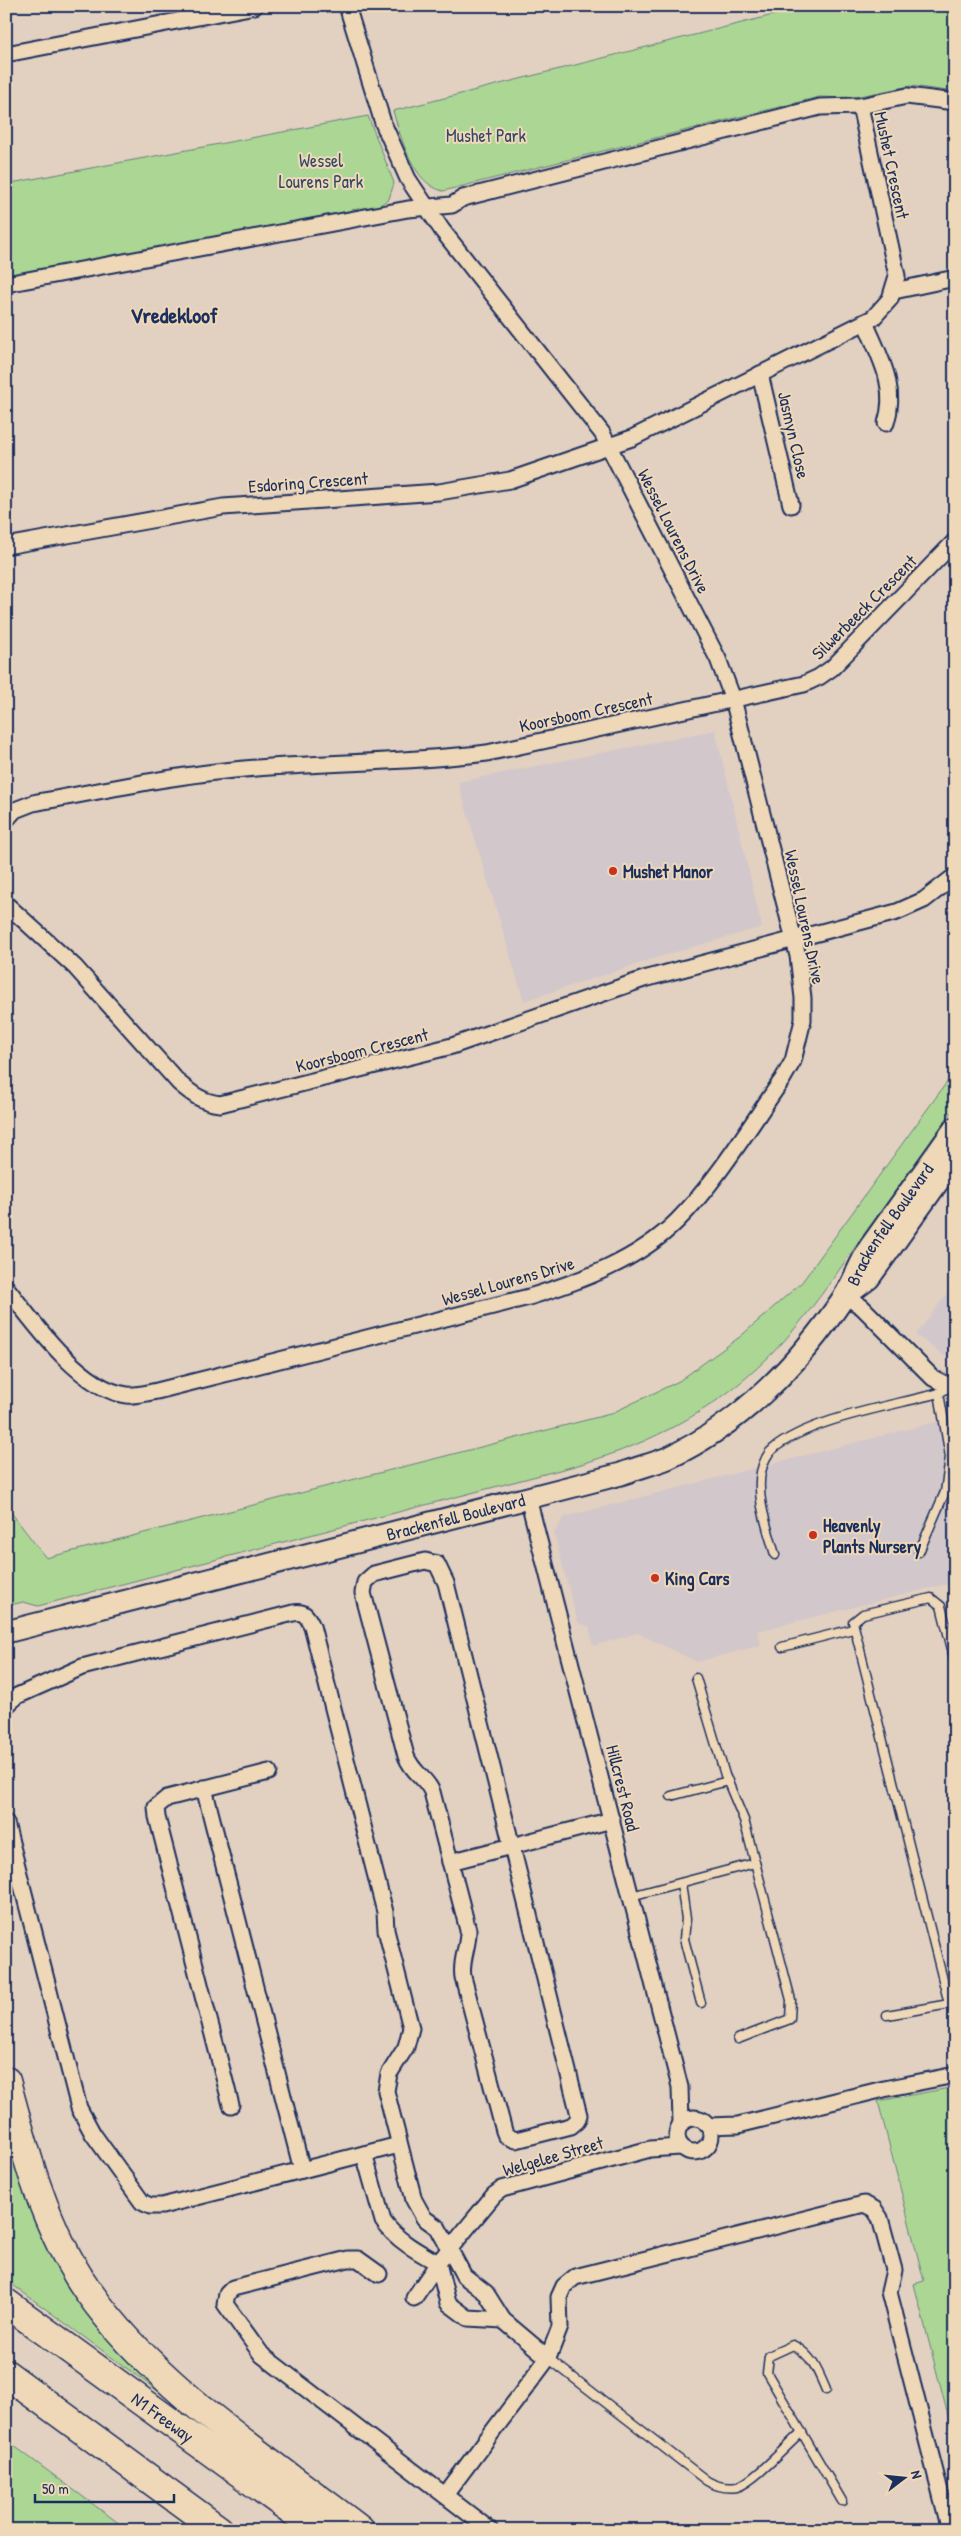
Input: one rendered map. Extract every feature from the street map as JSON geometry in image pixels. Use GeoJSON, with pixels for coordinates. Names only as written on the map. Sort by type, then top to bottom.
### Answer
{"type":"FeatureCollection","features":[{"type":"Feature","properties":{"kind":"highway"},"geometry":{"type":"LineString","coordinates":[[6,2081],[27,2158],[48,2214],[66,2253],[88,2290],[114,2325],[155,2368],[190,2399],[360,2530]]}},
{"type":"Feature","properties":{"kind":"highway","name":"N1 Freeway"},"geometry":{"type":"LineString","coordinates":[[6,2303],[318,2530]]}},
{"type":"Feature","properties":{"kind":"highway"},"geometry":{"type":"LineString","coordinates":[[6,2374],[218,2530]]}},
{"type":"Feature","properties":{"kind":"street"},"geometry":{"type":"LineString","coordinates":[[6,54],[255,6]]}},
{"type":"Feature","properties":{"kind":"street","name":"Wessel Lourens Drive"},"geometry":{"type":"LineString","coordinates":[[6,1287],[43,1336],[61,1354],[96,1382],[112,1390],[129,1395],[157,1391],[529,1297],[583,1279],[642,1248],[676,1222],[697,1199],[782,1080],[793,1061],[802,1020],[803,998],[795,939],[733,699],[718,659],[602,433],[426,207],[408,179],[390,141],[347,6]]}},
{"type":"Feature","properties":{"kind":"street"},"geometry":{"type":"LineString","coordinates":[[860,106],[907,96],[955,102]]}},
{"type":"Feature","properties":{"kind":"street","name":"Mushet Crescent"},"geometry":{"type":"LineString","coordinates":[[426,207],[452,205],[463,198],[820,107],[860,106],[897,276],[894,291]]}},
{"type":"Feature","properties":{"kind":"street"},"geometry":{"type":"LineString","coordinates":[[6,284],[426,207]]}},
{"type":"Feature","properties":{"kind":"street"},"geometry":{"type":"LineString","coordinates":[[609,446],[632,438],[865,322],[880,313],[894,291],[955,278]]}},
{"type":"Feature","properties":{"kind":"street"},"geometry":{"type":"LineString","coordinates":[[865,322],[892,394],[891,407],[886,423]]}},
{"type":"Feature","properties":{"kind":"street","name":"Jasmyn Close"},"geometry":{"type":"LineString","coordinates":[[760,374],[790,505]]}},
{"type":"Feature","properties":{"kind":"street","name":"Esdoring Crescent"},"geometry":{"type":"LineString","coordinates":[[6,546],[222,507],[471,488],[510,480],[609,446]]}},
{"type":"Feature","properties":{"kind":"street","name":"Silwerbeeck Crescent"},"geometry":{"type":"LineString","coordinates":[[733,699],[804,684],[819,678],[832,668],[955,541]]}},
{"type":"Feature","properties":{"kind":"street","name":"Koorsboom Crescent"},"geometry":{"type":"LineString","coordinates":[[6,820],[16,810],[33,803],[202,774],[244,769],[434,758],[487,753],[733,699]]}},
{"type":"Feature","properties":{"kind":"street"},"geometry":{"type":"LineString","coordinates":[[795,939],[906,909],[932,895],[955,876]]}},
{"type":"Feature","properties":{"kind":"street","name":"Koorsboom Crescent"},"geometry":{"type":"LineString","coordinates":[[6,904],[75,967],[179,1083],[198,1098],[209,1103],[220,1104],[452,1046],[635,982],[795,939]]}},
{"type":"Feature","properties":{"kind":"street","name":"Brackenfell Boulevard"},"geometry":{"type":"LineString","coordinates":[[6,1632],[621,1474],[667,1458],[700,1440],[737,1414],[772,1385],[793,1364],[845,1296],[857,1266],[955,1128]]}},
{"type":"Feature","properties":{"kind":"street","name":"Brackenfell Boulevard"},"geometry":{"type":"LineString","coordinates":[[845,1296],[869,1278],[955,1158]]}},
{"type":"Feature","properties":{"kind":"street"},"geometry":{"type":"LineString","coordinates":[[845,1296],[862,1307],[933,1378],[949,1388]]}},
{"type":"Feature","properties":{"kind":"street","name":"Hillcrest Road"},"geometry":{"type":"LineString","coordinates":[[528,1498],[680,2087],[679,2134]]}},
{"type":"Feature","properties":{"kind":"street"},"geometry":{"type":"LineString","coordinates":[[425,1560],[432,1561],[441,1568],[512,1846],[579,2115],[578,2121],[571,2126],[516,2140],[506,2136],[463,1976],[462,1963],[468,1939],[468,1930],[430,1787],[412,1770],[406,1756],[363,1593],[363,1586],[368,1577],[425,1560]]}},
{"type":"Feature","properties":{"kind":"street"},"geometry":{"type":"LineString","coordinates":[[6,1706],[17,1696],[82,1667],[293,1613],[300,1612],[306,1615],[312,1626],[386,1912],[386,1930],[410,2022],[409,2042],[389,2074],[386,2085],[399,2145],[417,2207],[424,2218],[438,2228],[464,2276],[486,2293],[502,2320],[548,2358]]}},
{"type":"Feature","properties":{"kind":"street"},"geometry":{"type":"LineString","coordinates":[[230,2106],[156,1807],[162,1800],[269,1772]]}},
{"type":"Feature","properties":{"kind":"street"},"geometry":{"type":"LineString","coordinates":[[204,1788],[302,2170]]}},
{"type":"Feature","properties":{"kind":"street"},"geometry":{"type":"LineString","coordinates":[[450,1862],[612,1820]]}},
{"type":"Feature","properties":{"kind":"street"},"geometry":{"type":"LineString","coordinates":[[6,1823],[80,2108],[93,2134],[139,2199],[150,2206],[158,2206],[399,2145]]}},
{"type":"Feature","properties":{"kind":"street"},"geometry":{"type":"LineString","coordinates":[[738,2125],[708,2146],[694,2153],[679,2134],[690,2118],[705,2123],[738,2125],[884,2089],[955,2076]]}},
{"type":"Feature","properties":{"kind":"street","name":"Hillcrest Road"},"geometry":{"type":"LineString","coordinates":[[680,2087],[705,2123]]}},
{"type":"Feature","properties":{"kind":"street"},"geometry":{"type":"LineString","coordinates":[[705,2123],[711,2136],[708,2146]]}},
{"type":"Feature","properties":{"kind":"street","name":"Welgelee Street"},"geometry":{"type":"LineString","coordinates":[[414,2298],[438,2263],[502,2189],[650,2149],[679,2134]]}},
{"type":"Feature","properties":{"kind":"street"},"geometry":{"type":"LineString","coordinates":[[364,2154],[383,2222],[396,2235],[438,2263],[447,2300],[468,2318],[502,2320]]}},
{"type":"Feature","properties":{"kind":"street"},"geometry":{"type":"LineString","coordinates":[[445,2495],[548,2358],[558,2335],[559,2297],[564,2286],[575,2278],[855,2205],[869,2206],[880,2218],[894,2270],[889,2292],[950,2530]]}},
{"type":"Feature","properties":{"kind":"street"},"geometry":{"type":"LineString","coordinates":[[380,2274],[358,2259],[348,2259],[233,2288],[227,2294],[225,2304],[262,2355],[490,2530]]}},
{"type":"Feature","properties":{"kind":"lane"},"geometry":{"type":"LineString","coordinates":[[774,1555],[761,1491],[761,1474],[765,1460],[772,1450],[817,1426],[949,1388],[950,1457],[945,1492],[919,1552]]}},
{"type":"Feature","properties":{"kind":"lane"},"geometry":{"type":"LineString","coordinates":[[887,2015],[952,2004],[853,1628],[855,1619],[863,1614],[931,1598],[941,1606],[955,1661]]}},
{"type":"Feature","properties":{"kind":"lane"},"geometry":{"type":"LineString","coordinates":[[782,1647],[853,1628]]}},
{"type":"Feature","properties":{"kind":"lane"},"geometry":{"type":"LineString","coordinates":[[696,1678],[728,1781],[744,1820],[791,2000],[792,2015],[782,2024],[738,2039]]}},
{"type":"Feature","properties":{"kind":"lane"},"geometry":{"type":"LineString","coordinates":[[671,1796],[728,1781]]}},
{"type":"Feature","properties":{"kind":"lane"},"geometry":{"type":"LineString","coordinates":[[631,1896],[755,1863]]}},
{"type":"Feature","properties":{"kind":"lane"},"geometry":{"type":"LineString","coordinates":[[680,1883],[686,1919],[684,1939],[701,2003]]}},
{"type":"Feature","properties":{"kind":"lane"},"geometry":{"type":"LineString","coordinates":[[826,2390],[815,2364],[803,2350],[793,2345],[769,2356],[767,2373],[842,2501]]}},
{"type":"Feature","properties":{"kind":"lane"},"geometry":{"type":"LineString","coordinates":[[548,2358],[714,2485],[728,2488],[744,2484],[802,2432]]}},
{"type":"Feature","properties":{"kind":"shaded area"},"geometry":{"type":"Polygon","coordinates":[[[715,730],[762,927],[665,955],[524,1001],[458,782],[715,730]]]}},
{"type":"Feature","properties":{"kind":"shaded area"},"geometry":{"type":"Polygon","coordinates":[[[955,1283],[955,1356],[947,1358],[916,1335],[955,1283]]]}},
{"type":"Feature","properties":{"kind":"shaded area"},"geometry":{"type":"Polygon","coordinates":[[[955,1417],[955,1582],[757,1631],[761,1645],[697,1662],[638,1633],[593,1646],[589,1626],[578,1623],[554,1533],[564,1517],[955,1417]]]}},
{"type":"Feature","properties":{"kind":"green space","name":"Mushet Park"},"geometry":{"type":"Polygon","coordinates":[[[809,6],[955,6],[955,92],[911,86],[849,98],[819,97],[443,191],[433,187],[416,170],[404,146],[393,111],[809,6]]]}},
{"type":"Feature","properties":{"kind":"green space","name":"Wessel Lourens Park"},"geometry":{"type":"Polygon","coordinates":[[[368,116],[394,183],[389,199],[380,205],[6,276],[6,184],[368,116]]]}},
{"type":"Feature","properties":{"kind":"green space"},"geometry":{"type":"Polygon","coordinates":[[[955,1071],[955,1107],[809,1310],[784,1341],[756,1369],[715,1402],[670,1429],[621,1450],[571,1467],[38,1606],[23,1602],[6,1606],[6,1506],[46,1558],[610,1414],[679,1381],[741,1336],[802,1282],[955,1071]]]}},
{"type":"Feature","properties":{"kind":"green space"},"geometry":{"type":"Polygon","coordinates":[[[955,2087],[955,2443],[914,2284],[924,2281],[878,2101],[955,2087]]]}},
{"type":"Feature","properties":{"kind":"green space"},"geometry":{"type":"Polygon","coordinates":[[[6,2114],[30,2194],[171,2391],[166,2397],[6,2280],[6,2114]]]}},
{"type":"Feature","properties":{"kind":"green space"},"geometry":{"type":"Polygon","coordinates":[[[6,2440],[128,2530],[6,2530],[6,2440]]]}},
{"type":"Feature","properties":{"kind":"place","name":"Mushet Manor"},"geometry":{"type":"Point","coordinates":[613,871]}},
{"type":"Feature","properties":{"kind":"place","name":"Heavenly Plants Nursery"},"geometry":{"type":"Point","coordinates":[813,1535]}},
{"type":"Feature","properties":{"kind":"place","name":"King Cars"},"geometry":{"type":"Point","coordinates":[655,1578]}},
{"type":"Feature","properties":{"kind":"district","name":"Vredekloof"},"geometry":{"type":"Point","coordinates":[174,315]}}]}
